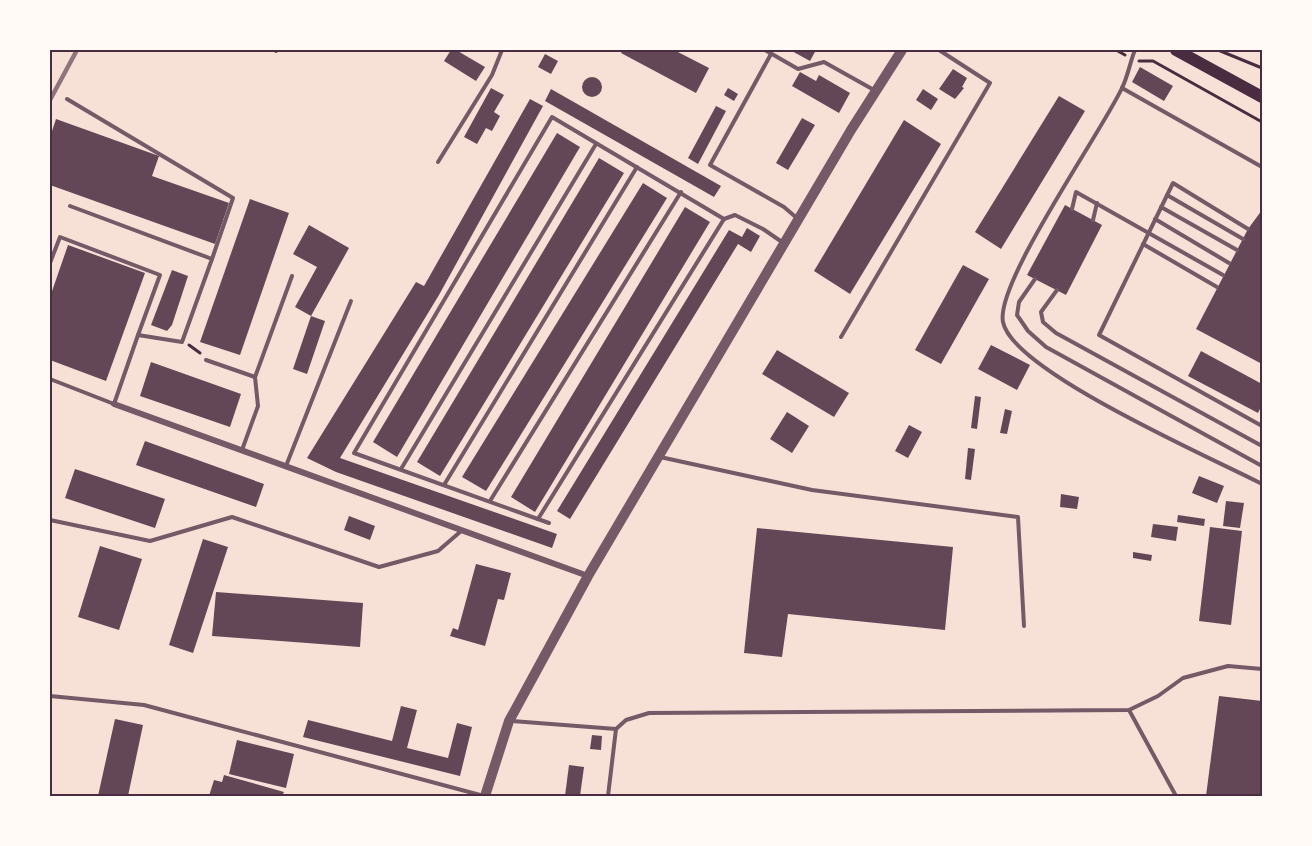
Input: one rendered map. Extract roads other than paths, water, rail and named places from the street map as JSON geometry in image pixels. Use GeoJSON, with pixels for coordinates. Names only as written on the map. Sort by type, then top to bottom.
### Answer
{"type":"FeatureCollection","features":[{"type":"Feature","properties":{"kind":"main road"},"geometry":{"type":"LineString","coordinates":[[1176,50],[1263,97]]}},
{"type":"Feature","properties":{"kind":"street"},"geometry":{"type":"LineString","coordinates":[[485,796],[509,721],[588,576],[786,244],[874,91],[902,50]]}},
{"type":"Feature","properties":{"kind":"street"},"geometry":{"type":"LineString","coordinates":[[114,404],[460,532],[588,576]]}},
{"type":"Feature","properties":{"kind":"lane"},"geometry":{"type":"LineString","coordinates":[[438,162],[492,75],[502,50]]}},
{"type":"Feature","properties":{"kind":"lane"},"geometry":{"type":"LineString","coordinates":[[765,50],[798,69],[824,62],[874,91]]}},
{"type":"Feature","properties":{"kind":"lane"},"geometry":{"type":"LineString","coordinates":[[841,336],[990,83],[939,50]]}},
{"type":"Feature","properties":{"kind":"lane"},"geometry":{"type":"LineString","coordinates":[[1134,50],[1122,88],[1039,231],[1003,305],[1003,322],[1008,336],[1029,356],[1074,388],[1263,484]]}},
{"type":"Feature","properties":{"kind":"lane"},"geometry":{"type":"LineString","coordinates":[[771,54],[710,165],[784,207],[800,219]]}},
{"type":"Feature","properties":{"kind":"lane"},"geometry":{"type":"LineString","coordinates":[[1122,88],[1263,167]]}},
{"type":"Feature","properties":{"kind":"lane"},"geometry":{"type":"LineString","coordinates":[[67,99],[234,198],[182,342],[138,335]]}},
{"type":"Feature","properties":{"kind":"lane"},"geometry":{"type":"LineString","coordinates":[[549,523],[354,453],[552,117],[723,219]]}},
{"type":"Feature","properties":{"kind":"lane"},"geometry":{"type":"LineString","coordinates":[[400,469],[596,144]]}},
{"type":"Feature","properties":{"kind":"lane"},"geometry":{"type":"LineString","coordinates":[[444,485],[637,167]]}},
{"type":"Feature","properties":{"kind":"lane"},"geometry":{"type":"LineString","coordinates":[[1248,229],[1173,183],[1099,335],[1263,426]]}},
{"type":"Feature","properties":{"kind":"lane"},"geometry":{"type":"LineString","coordinates":[[490,501],[681,192]]}},
{"type":"Feature","properties":{"kind":"lane"},"geometry":{"type":"LineString","coordinates":[[1072,209],[1076,192],[1223,275]]}},
{"type":"Feature","properties":{"kind":"lane"},"geometry":{"type":"LineString","coordinates":[[1167,195],[1243,239]]}},
{"type":"Feature","properties":{"kind":"lane"},"geometry":{"type":"LineString","coordinates":[[1093,220],[1097,203]]}},
{"type":"Feature","properties":{"kind":"lane"},"geometry":{"type":"LineString","coordinates":[[70,206],[212,259]]}},
{"type":"Feature","properties":{"kind":"lane"},"geometry":{"type":"LineString","coordinates":[[1161,207],[1237,250]]}},
{"type":"Feature","properties":{"kind":"lane"},"geometry":{"type":"LineString","coordinates":[[538,519],[723,219],[735,216],[763,229],[786,244]]}},
{"type":"Feature","properties":{"kind":"lane"},"geometry":{"type":"LineString","coordinates":[[1155,219],[1229,263]]}},
{"type":"Feature","properties":{"kind":"lane"},"geometry":{"type":"LineString","coordinates":[[50,263],[60,237],[160,275],[114,404],[50,379]]}},
{"type":"Feature","properties":{"kind":"lane"},"geometry":{"type":"LineString","coordinates":[[1143,244],[1217,287]]}},
{"type":"Feature","properties":{"kind":"lane"},"geometry":{"type":"LineString","coordinates":[[242,451],[258,406],[255,377],[292,276]]}},
{"type":"Feature","properties":{"kind":"lane"},"geometry":{"type":"LineString","coordinates":[[1035,279],[1019,302],[1017,315],[1028,332],[1046,347],[1263,466]]}},
{"type":"Feature","properties":{"kind":"lane"},"geometry":{"type":"LineString","coordinates":[[1057,290],[1041,312],[1043,322],[1094,355],[1263,446]]}},
{"type":"Feature","properties":{"kind":"lane"},"geometry":{"type":"LineString","coordinates":[[285,467],[351,301]]}},
{"type":"Feature","properties":{"kind":"lane"},"geometry":{"type":"LineString","coordinates":[[206,360],[255,377]]}},
{"type":"Feature","properties":{"kind":"lane"},"geometry":{"type":"LineString","coordinates":[[660,457],[812,490],[1018,517],[1024,626]]}},
{"type":"Feature","properties":{"kind":"lane"},"geometry":{"type":"LineString","coordinates":[[50,520],[150,542],[232,517],[379,567],[438,551],[460,532]]}},
{"type":"Feature","properties":{"kind":"lane"},"geometry":{"type":"LineString","coordinates":[[608,796],[616,729],[626,720],[649,713],[1129,710],[1158,696],[1183,678],[1228,666],[1263,669]]}},
{"type":"Feature","properties":{"kind":"lane"},"geometry":{"type":"LineString","coordinates":[[50,696],[144,705],[485,796]]}},
{"type":"Feature","properties":{"kind":"lane"},"geometry":{"type":"LineString","coordinates":[[1129,710],[1176,796]]}},
{"type":"Feature","properties":{"kind":"lane"},"geometry":{"type":"LineString","coordinates":[[509,721],[616,729]]}},
{"type":"Feature","properties":{"kind":"railway"},"geometry":{"type":"LineString","coordinates":[[50,100],[77,50]]}}]}
